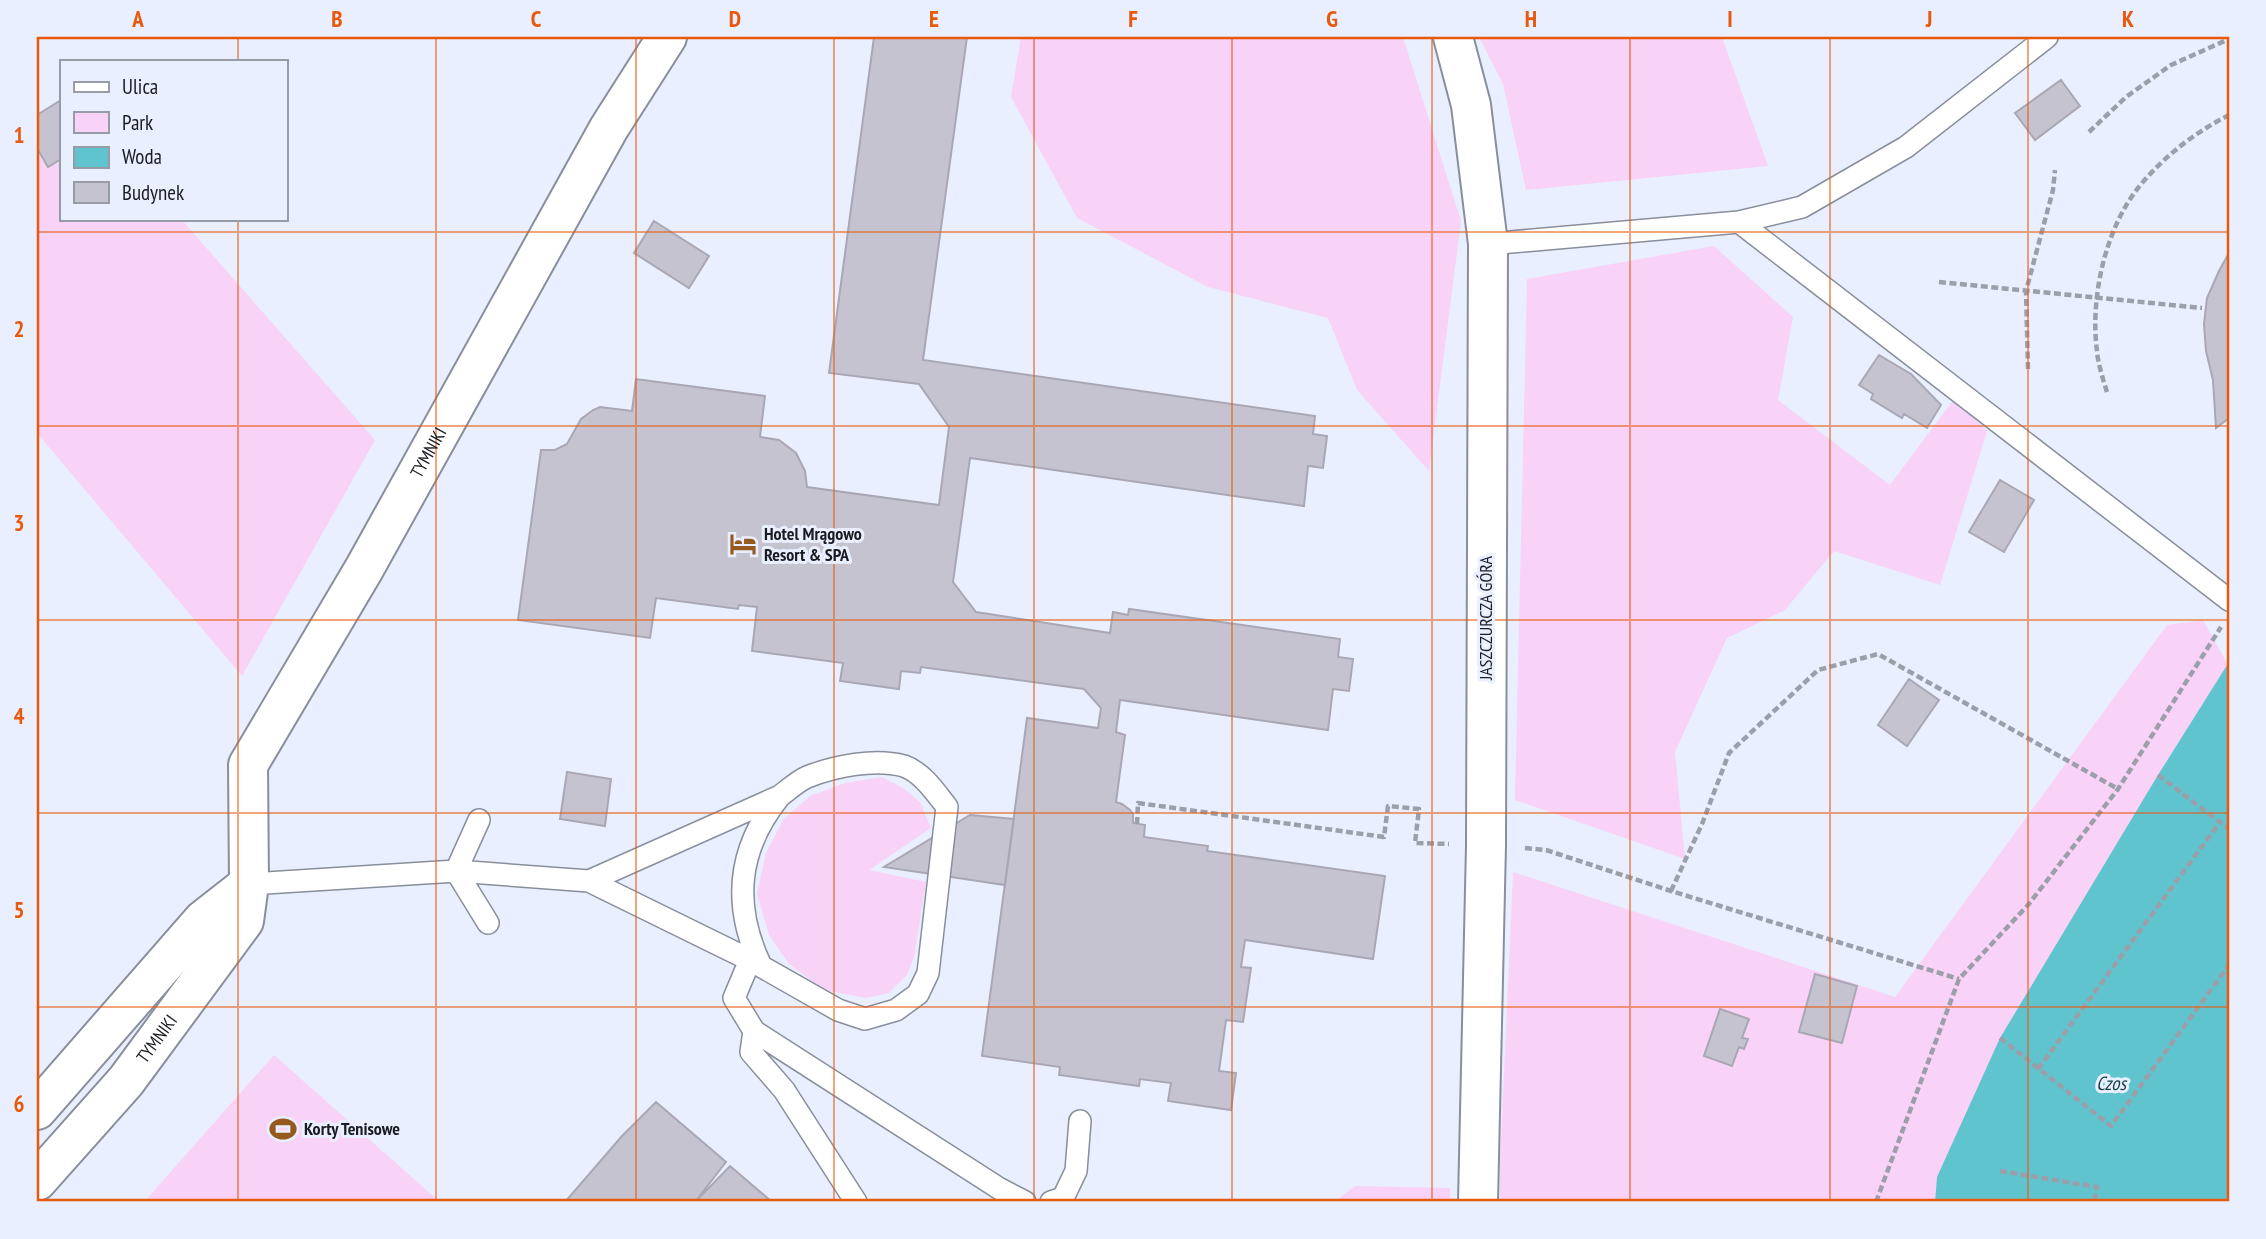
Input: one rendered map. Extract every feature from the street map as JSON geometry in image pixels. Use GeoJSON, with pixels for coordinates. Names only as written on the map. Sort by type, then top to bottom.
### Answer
{"type":"FeatureCollection","features":[{"type":"Feature","properties":{"kind":"street","name":"TYMNIKI"},"geometry":{"type":"LineString","coordinates":[[37,1181],[126,1082],[244,921],[249,884],[248,765],[370,558],[609,128],[667,37]]}},
{"type":"Feature","properties":{"kind":"street","name":"JASZCZURCZA GÓRA"},"geometry":{"type":"LineString","coordinates":[[1453,37],[1471,105],[1488,244],[1486,845],[1478,1202]]}},
{"type":"Feature","properties":{"kind":"street"},"geometry":{"type":"LineString","coordinates":[[37,1110],[203,920],[249,884]]}},
{"type":"Feature","properties":{"kind":"lane"},"geometry":{"type":"LineString","coordinates":[[1488,244],[1739,222],[1802,206],[1906,147],[2047,37]]}},
{"type":"Feature","properties":{"kind":"lane"},"geometry":{"type":"LineString","coordinates":[[1739,222],[2229,600]]}},
{"type":"Feature","properties":{"kind":"lane"},"geometry":{"type":"LineString","coordinates":[[249,884],[456,871],[589,881],[755,963],[838,1010],[865,1019],[896,1010],[918,994],[928,973],[947,807],[930,785],[906,766],[876,762],[842,768],[805,778],[780,796],[589,881]]}},
{"type":"Feature","properties":{"kind":"lane"},"geometry":{"type":"LineString","coordinates":[[780,796],[767,811],[749,846],[741,896],[755,963],[734,998],[754,1031],[1000,1189],[1025,1202]]}},
{"type":"Feature","properties":{"kind":"lane"},"geometry":{"type":"LineString","coordinates":[[456,871],[480,820]]}},
{"type":"Feature","properties":{"kind":"lane"},"geometry":{"type":"LineString","coordinates":[[456,871],[488,923]]}},
{"type":"Feature","properties":{"kind":"lane"},"geometry":{"type":"LineString","coordinates":[[754,1031],[751,1052],[785,1090],[856,1202]]}},
{"type":"Feature","properties":{"kind":"lane"},"geometry":{"type":"LineString","coordinates":[[1051,1202],[1063,1198],[1076,1171],[1080,1121]]}},
{"type":"Feature","properties":{"kind":"path"},"geometry":{"type":"LineString","coordinates":[[2090,132],[2126,97],[2171,65],[2229,39]]}},
{"type":"Feature","properties":{"kind":"path"},"geometry":{"type":"LineString","coordinates":[[2107,392],[2097,353],[2095,322],[2103,263],[2117,225],[2137,189],[2169,154],[2205,127],[2229,115]]}},
{"type":"Feature","properties":{"kind":"path"},"geometry":{"type":"LineString","coordinates":[[2028,369],[2026,291],[2053,190],[2055,170]]}},
{"type":"Feature","properties":{"kind":"path"},"geometry":{"type":"LineString","coordinates":[[1939,282],[2202,308]]}},
{"type":"Feature","properties":{"kind":"path"},"geometry":{"type":"LineString","coordinates":[[1876,1202],[1959,979],[2028,905],[2118,789],[2222,625]]}},
{"type":"Feature","properties":{"kind":"path"},"geometry":{"type":"LineString","coordinates":[[1671,891],[1702,824],[1729,753],[1818,670],[1878,654],[2118,789]]}},
{"type":"Feature","properties":{"kind":"path"},"geometry":{"type":"LineString","coordinates":[[2158,775],[2229,829]]}},
{"type":"Feature","properties":{"kind":"path"},"geometry":{"type":"LineString","coordinates":[[1137,824],[1138,803],[1384,837],[1388,806],[1419,808],[1415,843],[1442,844]]}},
{"type":"Feature","properties":{"kind":"path"},"geometry":{"type":"LineString","coordinates":[[2038,1069],[2220,822]]}},
{"type":"Feature","properties":{"kind":"path"},"geometry":{"type":"LineString","coordinates":[[1546,850],[1959,979]]}},
{"type":"Feature","properties":{"kind":"path"},"geometry":{"type":"LineString","coordinates":[[2000,1038],[2111,1126],[2229,965]]}},
{"type":"Feature","properties":{"kind":"path"},"geometry":{"type":"LineString","coordinates":[[2000,1171],[2097,1187],[2094,1202]]}},
{"type":"Feature","properties":{"kind":"green space"},"geometry":{"type":"Polygon","coordinates":[[[1021,37],[1403,37],[1461,221],[1429,471],[1357,390],[1328,318],[1208,287],[1077,218],[1011,97],[1021,37]]]}},
{"type":"Feature","properties":{"kind":"green space"},"geometry":{"type":"Polygon","coordinates":[[[1479,37],[1722,37],[1768,166],[1526,190],[1503,84],[1479,37]]]}},
{"type":"Feature","properties":{"kind":"green space"},"geometry":{"type":"Polygon","coordinates":[[[37,155],[60,159],[60,220],[182,220],[375,440],[242,676],[37,433],[37,155]]]}},
{"type":"Feature","properties":{"kind":"green space"},"geometry":{"type":"Polygon","coordinates":[[[1714,246],[1793,317],[1778,400],[1890,485],[1954,399],[1987,431],[1940,585],[1834,551],[1785,610],[1727,638],[1675,752],[1685,859],[1515,800],[1527,279],[1714,246]]]}},
{"type":"Feature","properties":{"kind":"green space"},"geometry":{"type":"Polygon","coordinates":[[[2203,620],[2228,665],[2166,762],[1937,1177],[1935,1202],[1500,1202],[1513,872],[1895,997],[2167,625],[2203,620]]]}},
{"type":"Feature","properties":{"kind":"green space"},"geometry":{"type":"Polygon","coordinates":[[[882,777],[903,788],[920,802],[931,828],[869,870],[926,882],[914,957],[907,975],[889,993],[866,998],[824,990],[789,964],[769,935],[757,894],[766,853],[783,820],[810,796],[845,783],[882,777]]]}},
{"type":"Feature","properties":{"kind":"green space","name":"Korty Tenisowe"},"geometry":{"type":"Polygon","coordinates":[[[274,1055],[440,1202],[144,1202],[274,1055]]]}},
{"type":"Feature","properties":{"kind":"green space"},"geometry":{"type":"Polygon","coordinates":[[[1355,1186],[1450,1188],[1450,1202],[1334,1202],[1355,1186]]]}},
{"type":"Feature","properties":{"kind":"water","name":"Czos"},"geometry":{"type":"Polygon","coordinates":[[[2229,662],[2229,1202],[1935,1202],[1937,1177],[2000,1038],[2229,662]]]}},
{"type":"Feature","properties":{"kind":"building","name":"Hotel Mrągowo Resort & SPA"},"geometry":{"type":"Polygon","coordinates":[[[874,37],[967,37],[923,360],[1315,416],[1313,434],[1327,436],[1323,468],[1308,466],[1304,506],[970,458],[953,582],[976,612],[1110,633],[1113,612],[1128,615],[1129,609],[1340,639],[1338,657],[1353,659],[1349,691],[1333,689],[1328,730],[1120,700],[1116,732],[1125,735],[1116,802],[1130,810],[1133,823],[1145,825],[1144,837],[1208,846],[1207,851],[1385,876],[1373,959],[1245,940],[1241,967],[1251,968],[1243,1022],[1226,1020],[1219,1071],[1236,1073],[1231,1110],[1168,1101],[1171,1083],[1140,1079],[1139,1086],[1059,1075],[1060,1067],[982,1056],[1027,718],[1098,728],[1101,708],[1084,689],[921,667],[920,673],[901,671],[899,689],[840,681],[843,663],[752,651],[757,607],[739,605],[738,609],[656,598],[650,638],[518,620],[541,450],[555,450],[567,444],[581,419],[600,407],[632,411],[636,379],[765,396],[760,437],[779,440],[796,453],[805,471],[807,487],[939,505],[949,427],[919,384],[829,373],[874,37]]]}},
{"type":"Feature","properties":{"kind":"building"},"geometry":{"type":"Polygon","coordinates":[[[2061,80],[2080,106],[2035,140],[2015,113],[2061,80]]]}},
{"type":"Feature","properties":{"kind":"building"},"geometry":{"type":"Polygon","coordinates":[[[60,101],[60,160],[48,167],[37,148],[37,115],[60,101]]]}},
{"type":"Feature","properties":{"kind":"building"},"geometry":{"type":"Polygon","coordinates":[[[654,221],[709,256],[689,288],[634,253],[654,221]]]}},
{"type":"Feature","properties":{"kind":"building"},"geometry":{"type":"Polygon","coordinates":[[[2229,253],[2229,418],[2216,428],[2213,380],[2206,351],[2204,324],[2207,298],[2229,253]]]}},
{"type":"Feature","properties":{"kind":"building"},"geometry":{"type":"Polygon","coordinates":[[[1879,355],[1911,374],[1941,405],[1927,428],[1904,414],[1902,418],[1871,399],[1873,394],[1859,385],[1879,355]]]}},
{"type":"Feature","properties":{"kind":"building"},"geometry":{"type":"Polygon","coordinates":[[[2000,480],[2034,500],[2004,552],[1969,532],[2000,480]]]}},
{"type":"Feature","properties":{"kind":"building"},"geometry":{"type":"Polygon","coordinates":[[[1909,679],[1939,700],[1907,746],[1878,725],[1909,679]]]}},
{"type":"Feature","properties":{"kind":"building"},"geometry":{"type":"Polygon","coordinates":[[[567,772],[611,779],[605,826],[560,819],[567,772]]]}},
{"type":"Feature","properties":{"kind":"building"},"geometry":{"type":"Polygon","coordinates":[[[970,815],[1014,819],[1005,885],[884,867],[970,815]]]}},
{"type":"Feature","properties":{"kind":"building"},"geometry":{"type":"Polygon","coordinates":[[[1815,974],[1857,986],[1842,1043],[1799,1032],[1815,974]]]}},
{"type":"Feature","properties":{"kind":"building"},"geometry":{"type":"Polygon","coordinates":[[[1720,1009],[1749,1019],[1742,1038],[1748,1039],[1744,1049],[1739,1047],[1732,1066],[1704,1056],[1720,1009]]]}},
{"type":"Feature","properties":{"kind":"building"},"geometry":{"type":"Polygon","coordinates":[[[656,1102],[726,1162],[695,1202],[565,1202],[622,1136],[656,1102]]]}},
{"type":"Feature","properties":{"kind":"building"},"geometry":{"type":"Polygon","coordinates":[[[730,1166],[772,1202],[695,1202],[730,1166]]]}},
{"type":"Feature","properties":{"kind":"place","name":"Hotel Mrągowo Resort & SPA"},"geometry":{"type":"Point","coordinates":[743,544]}},
{"type":"Feature","properties":{"kind":"place","name":"Korty Tenisowe"},"geometry":{"type":"Point","coordinates":[283,1129]}}]}
